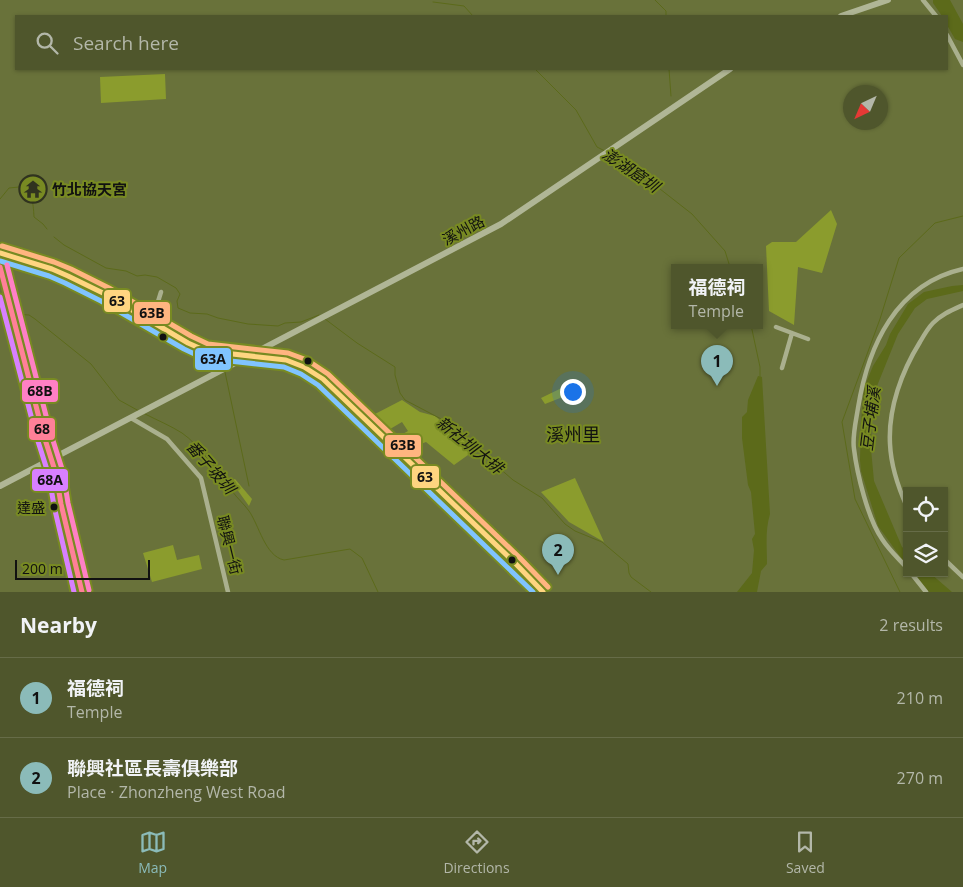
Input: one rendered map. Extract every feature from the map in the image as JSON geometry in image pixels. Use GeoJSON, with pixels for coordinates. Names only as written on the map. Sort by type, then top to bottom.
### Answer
{"type":"FeatureCollection","features":[{"type":"Feature","properties":{"kind":"street"},"geometry":{"type":"LineString","coordinates":[[843,15],[871,2],[888,0]]}},
{"type":"Feature","properties":{"kind":"street"},"geometry":{"type":"LineString","coordinates":[[923,0],[935,15]]}},
{"type":"Feature","properties":{"kind":"street"},"geometry":{"type":"LineString","coordinates":[[948,36],[963,65]]}},
{"type":"Feature","properties":{"kind":"street","name":"溪州路"},"geometry":{"type":"LineString","coordinates":[[251,356],[501,224],[729,70]]}},
{"type":"Feature","properties":{"kind":"street"},"geometry":{"type":"LineString","coordinates":[[0,253],[52,269],[68,276],[105,294],[188,343],[206,351],[286,360],[304,367],[323,379],[543,592]]}},
{"type":"Feature","properties":{"kind":"street"},"geometry":{"type":"LineString","coordinates":[[0,267],[50,459],[56,474],[61,504],[82,592]]}},
{"type":"Feature","properties":{"kind":"street"},"geometry":{"type":"LineString","coordinates":[[903,563],[881,538],[865,499],[853,448],[862,382],[876,344],[891,316],[920,288],[943,276],[963,269]]}},
{"type":"Feature","properties":{"kind":"street"},"geometry":{"type":"LineString","coordinates":[[149,320],[156,308],[161,292]]}},
{"type":"Feature","properties":{"kind":"street"},"geometry":{"type":"LineString","coordinates":[[903,498],[898,486],[890,443],[891,424],[903,373],[932,324],[947,312],[963,305]]}},
{"type":"Feature","properties":{"kind":"street"},"geometry":{"type":"LineString","coordinates":[[776,327],[808,339]]}},
{"type":"Feature","properties":{"kind":"street"},"geometry":{"type":"LineString","coordinates":[[782,368],[792,333]]}},
{"type":"Feature","properties":{"kind":"street"},"geometry":{"type":"LineString","coordinates":[[0,486],[251,356]]}},
{"type":"Feature","properties":{"kind":"street","name":"聯興一街"},"geometry":{"type":"LineString","coordinates":[[132,418],[167,439],[201,478],[228,592]]}},
{"type":"Feature","properties":{"kind":"street"},"geometry":{"type":"LineString","coordinates":[[948,564],[963,577]]}},
{"type":"Feature","properties":{"kind":"street"},"geometry":{"type":"LineString","coordinates":[[914,577],[926,592]]}},
{"type":"Feature","properties":{"kind":"shaded area"},"geometry":{"type":"Polygon","coordinates":[[[165,74],[166,99],[101,103],[100,77],[165,74]]]}},
{"type":"Feature","properties":{"kind":"shaded area"},"geometry":{"type":"Polygon","coordinates":[[[831,210],[837,224],[822,273],[798,267],[794,325],[769,311],[766,246],[772,242],[796,242],[831,210]]]}},
{"type":"Feature","properties":{"kind":"shaded area"},"geometry":{"type":"Polygon","coordinates":[[[572,383],[578,391],[545,404],[541,398],[572,383]]]}},
{"type":"Feature","properties":{"kind":"shaded area"},"geometry":{"type":"Polygon","coordinates":[[[402,400],[420,412],[435,416],[475,450],[454,465],[426,442],[403,451],[392,440],[408,431],[402,422],[385,432],[370,419],[375,414],[402,400]]]}},
{"type":"Feature","properties":{"kind":"shaded area"},"geometry":{"type":"Polygon","coordinates":[[[575,478],[604,542],[569,522],[541,492],[575,478]]]}},
{"type":"Feature","properties":{"kind":"shaded area"},"geometry":{"type":"Polygon","coordinates":[[[235,479],[252,499],[249,506],[231,481],[235,479]]]}},
{"type":"Feature","properties":{"kind":"shaded area"},"geometry":{"type":"Polygon","coordinates":[[[173,545],[177,560],[199,555],[202,569],[152,582],[143,553],[173,545]]]}},
{"type":"Feature","properties":{"kind":"water"},"geometry":{"type":"Polygon","coordinates":[[[933,0],[950,0],[963,24],[963,42],[955,39],[948,27],[948,15],[941,15],[933,0]]]}},
{"type":"Feature","properties":{"kind":"water","name":"豆子埔溪"},"geometry":{"type":"Polygon","coordinates":[[[963,285],[963,291],[927,299],[915,308],[898,334],[875,391],[872,407],[871,449],[874,481],[903,548],[903,560],[878,526],[861,471],[861,422],[864,388],[873,366],[908,304],[924,292],[963,285]]]}},
{"type":"Feature","properties":{"kind":"water"},"geometry":{"type":"Polygon","coordinates":[[[758,376],[762,377],[770,514],[767,533],[767,564],[761,571],[757,592],[737,592],[752,573],[754,550],[752,539],[755,534],[751,492],[748,485],[742,438],[742,417],[747,412],[748,400],[758,376]]]}},
{"type":"Feature","properties":{"kind":"water"},"geometry":{"type":"Polygon","coordinates":[[[916,577],[935,577],[952,592],[929,592],[916,577]]]}},
{"type":"Feature","properties":{"kind":"waterway"},"geometry":{"type":"LineString","coordinates":[[655,0],[666,11],[666,15]]}},
{"type":"Feature","properties":{"kind":"waterway","name":"澎湖窟圳"},"geometry":{"type":"LineString","coordinates":[[433,2],[464,6],[472,15]]}},
{"type":"Feature","properties":{"kind":"waterway","name":"澎湖窟圳"},"geometry":{"type":"LineString","coordinates":[[536,70],[576,110],[597,147],[605,151]]}},
{"type":"Feature","properties":{"kind":"waterway"},"geometry":{"type":"LineString","coordinates":[[669,70],[671,96]]}},
{"type":"Feature","properties":{"kind":"waterway","name":"澎湖窟圳"},"geometry":{"type":"LineString","coordinates":[[608,153],[637,171],[692,214],[725,251],[729,264]]}},
{"type":"Feature","properties":{"kind":"waterway","name":"新社圳大排"},"geometry":{"type":"LineString","coordinates":[[0,199],[9,188],[19,187],[31,199],[34,217],[47,229]]}},
{"type":"Feature","properties":{"kind":"waterway"},"geometry":{"type":"LineString","coordinates":[[900,592],[855,499],[842,422],[880,319],[899,258],[935,223],[963,216]]}},
{"type":"Feature","properties":{"kind":"waterway","name":"新社圳大排"},"geometry":{"type":"LineString","coordinates":[[54,237],[64,245],[106,268],[126,271],[137,276],[157,277],[176,288],[180,294],[177,301],[178,308],[190,313],[207,314],[248,324],[278,326],[285,323],[301,322],[319,315]]}},
{"type":"Feature","properties":{"kind":"waterway","name":"番子坡圳"},"geometry":{"type":"LineString","coordinates":[[0,315],[9,314]]}},
{"type":"Feature","properties":{"kind":"waterway","name":"番子坡圳"},"geometry":{"type":"LineString","coordinates":[[13,314],[29,315],[35,319],[91,364],[119,400],[139,411]]}},
{"type":"Feature","properties":{"kind":"waterway","name":"新社圳大排"},"geometry":{"type":"LineString","coordinates":[[325,319],[357,343],[395,367],[395,375],[400,393],[405,400],[445,421],[513,480],[542,498],[565,524],[575,531],[602,542],[628,564],[631,577],[651,592]]}},
{"type":"Feature","properties":{"kind":"waterway","name":"澎湖窟圳"},"geometry":{"type":"LineString","coordinates":[[752,329],[760,367],[760,378]]}},
{"type":"Feature","properties":{"kind":"waterway"},"geometry":{"type":"LineString","coordinates":[[187,347],[209,356],[223,367]]}},
{"type":"Feature","properties":{"kind":"waterway"},"geometry":{"type":"LineString","coordinates":[[225,372],[249,486]]}},
{"type":"Feature","properties":{"kind":"waterway","name":"番子坡圳"},"geometry":{"type":"LineString","coordinates":[[145,414],[169,425],[189,438],[249,511],[267,546],[277,557],[284,560],[350,549],[362,558],[378,592]]}},
{"type":"Feature","properties":{"kind":"transit line","name":"63B"},"geometry":{"type":"LineString","coordinates":[[2,246],[71,269],[109,288],[208,344],[288,353],[307,360],[328,374],[548,587]]}},
{"type":"Feature","properties":{"kind":"transit line","name":"63"},"geometry":{"type":"LineString","coordinates":[[0,253],[52,269],[68,276],[105,294],[188,343],[206,351],[286,360],[304,367],[323,379],[543,592]]}},
{"type":"Feature","properties":{"kind":"transit line","name":"63A"},"geometry":{"type":"LineString","coordinates":[[0,261],[49,276],[65,283],[203,358],[284,367],[301,374],[318,385],[533,592]]}},
{"type":"Feature","properties":{"kind":"transit line","name":"68B"},"geometry":{"type":"LineString","coordinates":[[7,265],[50,431],[63,472],[68,503],[89,590]]}},
{"type":"Feature","properties":{"kind":"transit line","name":"68"},"geometry":{"type":"LineString","coordinates":[[0,267],[43,433],[56,474],[61,504],[82,592]]}},
{"type":"Feature","properties":{"kind":"transit line","name":"68A"},"geometry":{"type":"LineString","coordinates":[[0,297],[36,435],[49,476],[74,592]]}},
{"type":"Feature","properties":{"kind":"place","name":"竹北協天宮"},"geometry":{"type":"Point","coordinates":[33,189]}},
{"type":"Feature","properties":{"kind":"place","name":"福德祠"},"geometry":{"type":"Point","coordinates":[717,386]}},
{"type":"Feature","properties":{"kind":"place","name":"達盛"},"geometry":{"type":"Point","coordinates":[54,507]}},
{"type":"Feature","properties":{"kind":"place","name":"聯興社區長壽俱樂部"},"geometry":{"type":"Point","coordinates":[558,575]}},
{"type":"Feature","properties":{"kind":"district","name":"溪州里"},"geometry":{"type":"Point","coordinates":[573,434]}}]}
